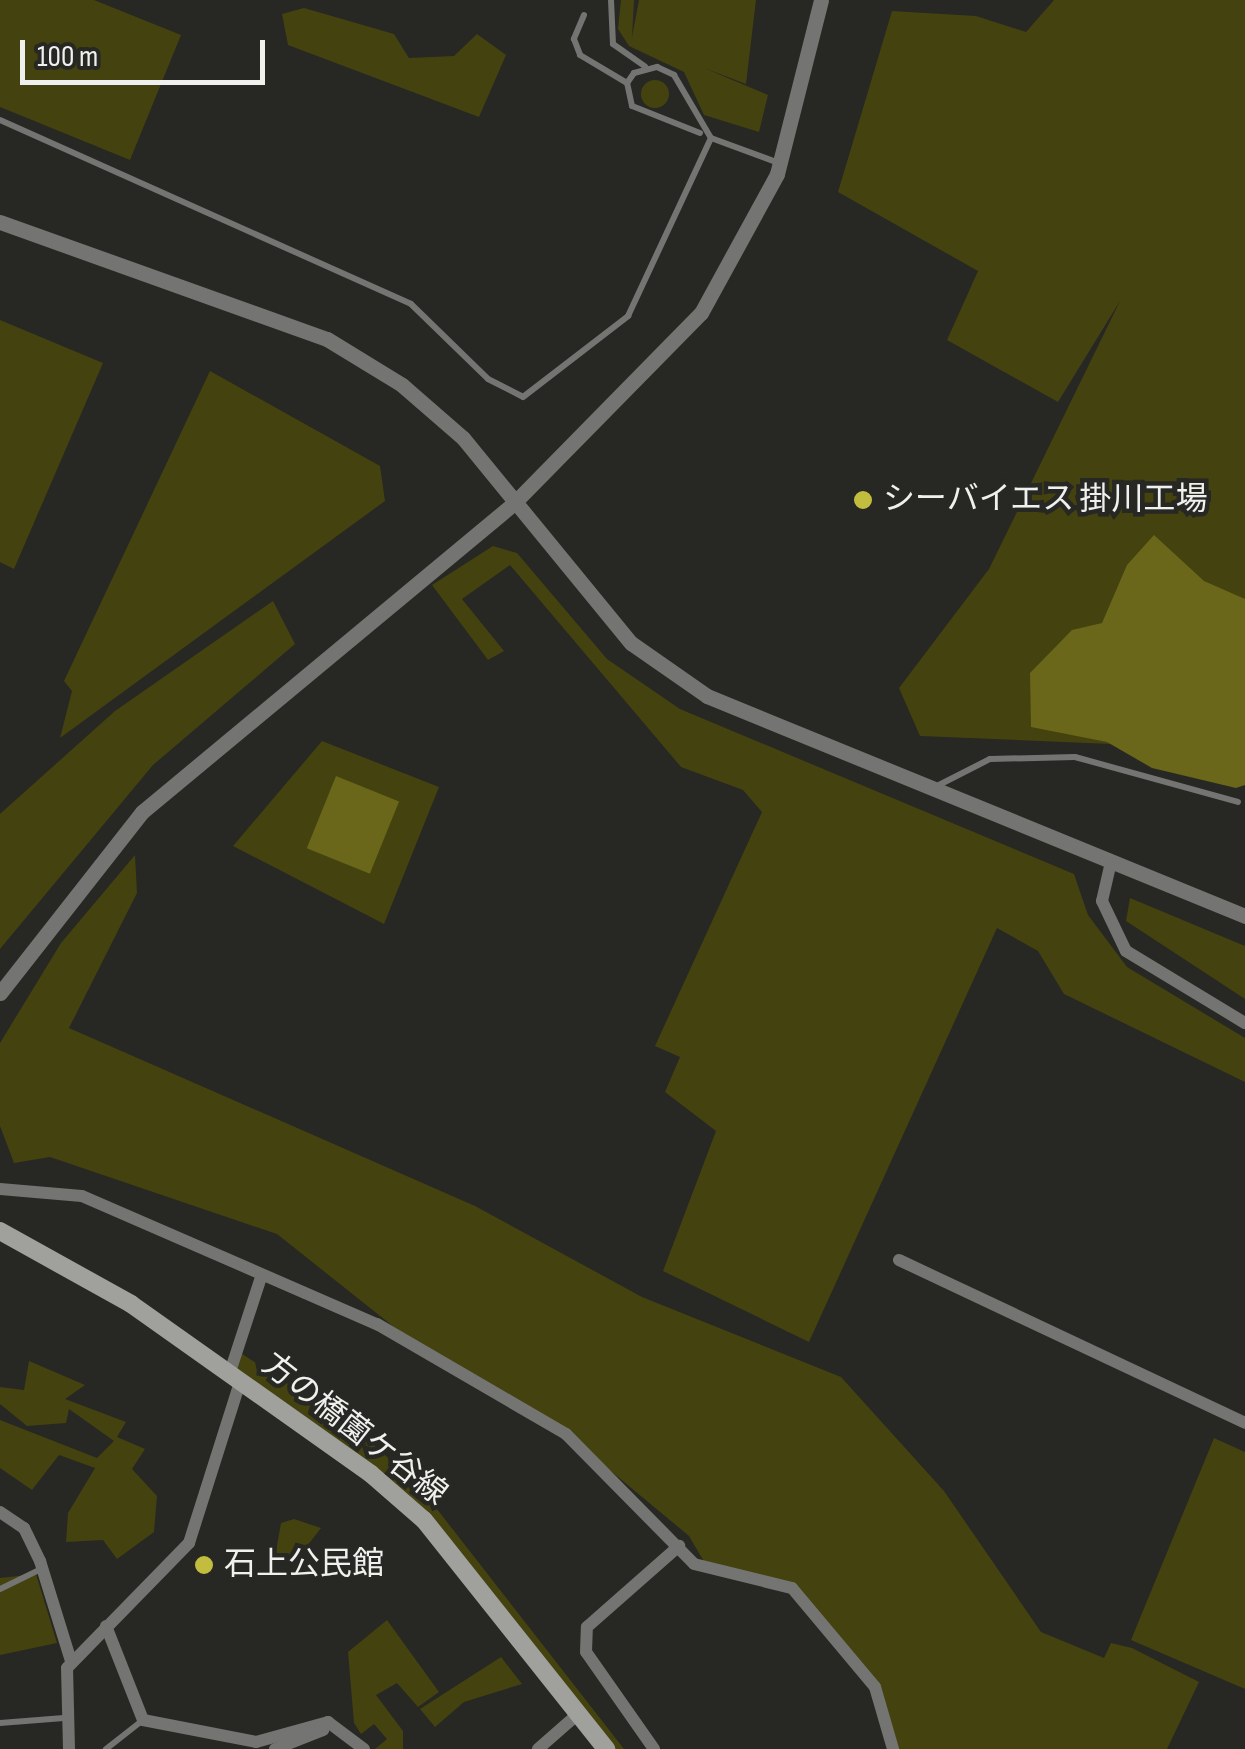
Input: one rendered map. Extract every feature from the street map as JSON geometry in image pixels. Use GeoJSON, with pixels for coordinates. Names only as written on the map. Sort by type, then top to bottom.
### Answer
{"type":"FeatureCollection","features":[{"type":"Feature","properties":{"kind":"main road","name":"方の橋薗ケ谷線"},"geometry":{"type":"LineString","coordinates":[[0,1231],[236,1375],[424,1520],[606,1749]]}},
{"type":"Feature","properties":{"kind":"street"},"geometry":{"type":"LineString","coordinates":[[0,993],[142,812],[512,505],[701,314],[747,241],[780,164],[821,0]]}},
{"type":"Feature","properties":{"kind":"street"},"geometry":{"type":"LineString","coordinates":[[0,222],[327,339],[402,385],[463,438],[512,505],[661,668],[760,722],[1245,916]]}},
{"type":"Feature","properties":{"kind":"street"},"geometry":{"type":"LineString","coordinates":[[1111,862],[1102,901],[1126,951],[1245,1023]]}},
{"type":"Feature","properties":{"kind":"street"},"geometry":{"type":"LineString","coordinates":[[0,1189],[82,1196],[260,1280],[377,1324],[566,1434],[694,1564],[792,1588],[875,1687],[893,1749]]}},
{"type":"Feature","properties":{"kind":"street"},"geometry":{"type":"LineString","coordinates":[[898,1260],[1245,1423]]}},
{"type":"Feature","properties":{"kind":"street"},"geometry":{"type":"LineString","coordinates":[[71,1661],[189,1543],[260,1280]]}},
{"type":"Feature","properties":{"kind":"street"},"geometry":{"type":"LineString","coordinates":[[0,1512],[24,1528],[42,1568],[71,1661],[64,1718],[69,1749]]}},
{"type":"Feature","properties":{"kind":"street"},"geometry":{"type":"LineString","coordinates":[[654,1749],[586,1652],[587,1627],[679,1546]]}},
{"type":"Feature","properties":{"kind":"street"},"geometry":{"type":"LineString","coordinates":[[106,1626],[143,1720],[256,1742],[339,1724]]}},
{"type":"Feature","properties":{"kind":"street"},"geometry":{"type":"LineString","coordinates":[[538,1749],[579,1713]]}},
{"type":"Feature","properties":{"kind":"street"},"geometry":{"type":"LineString","coordinates":[[275,1749],[339,1724]]}},
{"type":"Feature","properties":{"kind":"street"},"geometry":{"type":"LineString","coordinates":[[339,1724],[364,1749]]}},
{"type":"Feature","properties":{"kind":"lane"},"geometry":{"type":"LineString","coordinates":[[611,0],[613,44],[645,66],[674,76],[700,133]]}},
{"type":"Feature","properties":{"kind":"lane"},"geometry":{"type":"LineString","coordinates":[[584,16],[580,55],[627,84],[642,114],[780,164]]}},
{"type":"Feature","properties":{"kind":"lane"},"geometry":{"type":"LineString","coordinates":[[627,84],[645,66]]}},
{"type":"Feature","properties":{"kind":"lane"},"geometry":{"type":"LineString","coordinates":[[0,120],[411,304],[488,379],[522,398],[628,316],[711,138]]}},
{"type":"Feature","properties":{"kind":"lane"},"geometry":{"type":"LineString","coordinates":[[930,790],[990,759],[1075,757],[1238,802]]}},
{"type":"Feature","properties":{"kind":"lane"},"geometry":{"type":"LineString","coordinates":[[0,1589],[42,1568]]}},
{"type":"Feature","properties":{"kind":"lane"},"geometry":{"type":"LineString","coordinates":[[0,1723],[64,1718]]}},
{"type":"Feature","properties":{"kind":"lane"},"geometry":{"type":"LineString","coordinates":[[106,1749],[143,1720]]}},
{"type":"Feature","properties":{"kind":"shaded area"},"geometry":{"type":"Polygon","coordinates":[[[0,0],[94,0],[181,35],[130,160],[0,107],[0,0]]]}},
{"type":"Feature","properties":{"kind":"shaded area"},"geometry":{"type":"Polygon","coordinates":[[[621,0],[634,0],[632,37],[639,0],[756,0],[746,84],[704,68],[768,95],[759,132],[704,115],[684,72],[629,46],[618,29],[621,0]]]}},
{"type":"Feature","properties":{"kind":"shaded area"},"geometry":{"type":"Polygon","coordinates":[[[1054,0],[1245,0],[1245,657],[1158,746],[920,736],[899,688],[989,569],[1120,301],[1058,402],[947,340],[978,271],[838,192],[892,11],[976,16],[1026,32],[1054,0]]]}},
{"type":"Feature","properties":{"kind":"shaded area"},"geometry":{"type":"Polygon","coordinates":[[[304,8],[394,34],[409,58],[454,56],[477,34],[506,55],[479,117],[288,45],[282,14],[304,8]]]}},
{"type":"Feature","properties":{"kind":"shaded area"},"geometry":{"type":"Polygon","coordinates":[[[655,80],[665,84],[669,94],[665,104],[655,108],[645,104],[641,94],[645,84],[655,80]]]}},
{"type":"Feature","properties":{"kind":"shaded area"},"geometry":{"type":"Polygon","coordinates":[[[0,320],[103,363],[14,569],[0,562],[0,320]]]}},
{"type":"Feature","properties":{"kind":"shaded area"},"geometry":{"type":"Polygon","coordinates":[[[210,371],[380,466],[385,501],[60,738],[72,691],[64,681],[210,371]]]}},
{"type":"Feature","properties":{"kind":"shaded area"},"geometry":{"type":"Polygon","coordinates":[[[1154,535],[1204,581],[1245,599],[1245,785],[1236,788],[1152,768],[1107,742],[1031,727],[1030,673],[1072,630],[1102,623],[1127,565],[1154,535]]]}},
{"type":"Feature","properties":{"kind":"shaded area"},"geometry":{"type":"Polygon","coordinates":[[[493,546],[517,553],[607,659],[680,709],[1074,874],[1088,915],[1127,967],[1245,1038],[1245,1082],[1064,994],[1038,951],[997,928],[809,1342],[663,1271],[716,1131],[665,1092],[680,1057],[655,1046],[762,812],[743,790],[681,767],[510,565],[462,599],[504,651],[488,660],[432,585],[493,546]]]}},
{"type":"Feature","properties":{"kind":"shaded area"},"geometry":{"type":"Polygon","coordinates":[[[273,601],[295,644],[153,765],[0,949],[0,814],[115,711],[273,601]]]}},
{"type":"Feature","properties":{"kind":"shaded area"},"geometry":{"type":"Polygon","coordinates":[[[322,741],[439,787],[384,924],[233,846],[322,741]]]}},
{"type":"Feature","properties":{"kind":"shaded area"},"geometry":{"type":"Polygon","coordinates":[[[336,776],[399,801],[370,874],[307,848],[336,776]]]}},
{"type":"Feature","properties":{"kind":"shaded area"},"geometry":{"type":"Polygon","coordinates":[[[135,855],[137,893],[69,1028],[475,1206],[642,1297],[841,1377],[944,1491],[1041,1632],[1104,1658],[1111,1643],[1132,1648],[1199,1682],[1167,1749],[896,1749],[881,1702],[792,1588],[706,1565],[689,1536],[594,1457],[399,1331],[277,1234],[50,1157],[14,1163],[0,1126],[0,1043],[61,943],[135,855]]]}},
{"type":"Feature","properties":{"kind":"shaded area"},"geometry":{"type":"Polygon","coordinates":[[[1130,898],[1245,946],[1245,999],[1126,921],[1130,898]]]}},
{"type":"Feature","properties":{"kind":"shaded area"},"geometry":{"type":"Polygon","coordinates":[[[236,1350],[353,1426],[419,1486],[624,1749],[613,1749],[358,1455],[232,1365],[236,1350]]]}},
{"type":"Feature","properties":{"kind":"shaded area"},"geometry":{"type":"Polygon","coordinates":[[[29,1361],[85,1385],[65,1399],[126,1422],[117,1437],[145,1449],[132,1469],[157,1496],[154,1532],[117,1559],[103,1540],[66,1542],[68,1513],[95,1468],[59,1455],[32,1490],[0,1468],[0,1420],[97,1458],[114,1441],[69,1409],[66,1423],[27,1426],[0,1404],[0,1387],[24,1390],[29,1361]]]}},
{"type":"Feature","properties":{"kind":"shaded area"},"geometry":{"type":"Polygon","coordinates":[[[1214,1438],[1245,1452],[1245,1689],[1131,1640],[1214,1438]]]}},
{"type":"Feature","properties":{"kind":"shaded area"},"geometry":{"type":"Polygon","coordinates":[[[294,1519],[321,1528],[294,1563],[274,1562],[281,1523],[294,1519]]]}},
{"type":"Feature","properties":{"kind":"shaded area"},"geometry":{"type":"Polygon","coordinates":[[[36,1574],[57,1643],[0,1655],[0,1578],[36,1574]]]}},
{"type":"Feature","properties":{"kind":"shaded area"},"geometry":{"type":"Polygon","coordinates":[[[387,1620],[439,1692],[418,1707],[397,1683],[376,1695],[403,1731],[403,1749],[375,1749],[387,1739],[374,1724],[361,1734],[354,1723],[348,1652],[387,1620]]]}},
{"type":"Feature","properties":{"kind":"shaded area"},"geometry":{"type":"Polygon","coordinates":[[[501,1657],[522,1684],[464,1702],[435,1727],[420,1709],[501,1657]]]}},
{"type":"Feature","properties":{"kind":"place","name":"シーバイエス 掛川工場"},"geometry":{"type":"Point","coordinates":[863,500]}},
{"type":"Feature","properties":{"kind":"place","name":"石上公民館"},"geometry":{"type":"Point","coordinates":[204,1565]}}]}
